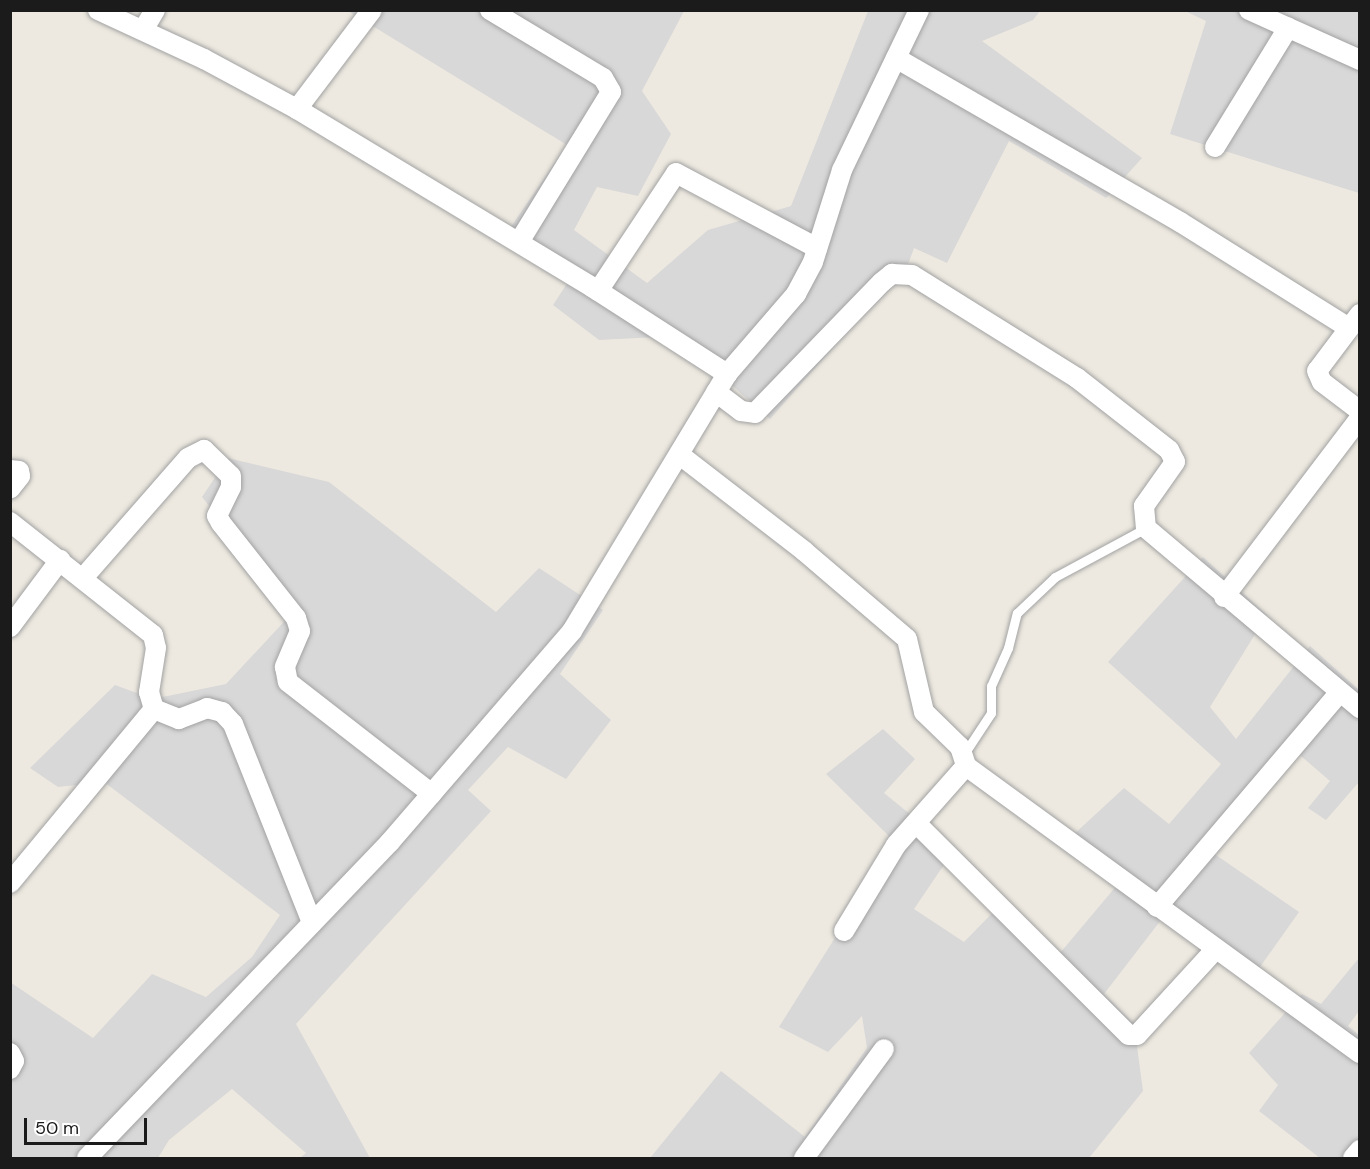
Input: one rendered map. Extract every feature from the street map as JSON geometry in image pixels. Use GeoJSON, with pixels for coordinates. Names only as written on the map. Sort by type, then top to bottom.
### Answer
{"type":"FeatureCollection","features":[{"type":"Feature","properties":{"kind":"street"},"geometry":{"type":"LineString","coordinates":[[99,10],[297,109],[519,242],[726,374]]}},
{"type":"Feature","properties":{"kind":"street"},"geometry":{"type":"LineString","coordinates":[[143,30],[155,10]]}},
{"type":"Feature","properties":{"kind":"street"},"geometry":{"type":"LineString","coordinates":[[297,109],[372,10]]}},
{"type":"Feature","properties":{"kind":"street"},"geometry":{"type":"LineString","coordinates":[[490,10],[603,78],[611,92],[519,242]]}},
{"type":"Feature","properties":{"kind":"street"},"geometry":{"type":"LineString","coordinates":[[87,1158],[432,794],[572,631],[680,455],[726,374],[796,294],[817,248],[842,170],[919,10]]}},
{"type":"Feature","properties":{"kind":"street"},"geometry":{"type":"LineString","coordinates":[[1249,10],[1359,60]]}},
{"type":"Feature","properties":{"kind":"street"},"geometry":{"type":"LineString","coordinates":[[1215,147],[1288,28]]}},
{"type":"Feature","properties":{"kind":"street"},"geometry":{"type":"LineString","coordinates":[[896,58],[1354,321],[1319,365],[1317,377],[1359,411]]}},
{"type":"Feature","properties":{"kind":"street"},"geometry":{"type":"LineString","coordinates":[[598,291],[676,173],[817,248]]}},
{"type":"Feature","properties":{"kind":"street"},"geometry":{"type":"LineString","coordinates":[[716,392],[741,411],[755,413],[882,282],[892,274],[912,275],[1077,378],[1169,450],[1175,462],[1144,506],[1146,528],[1224,597],[1359,708]]}},
{"type":"Feature","properties":{"kind":"street"},"geometry":{"type":"LineString","coordinates":[[1224,597],[1359,418]]}},
{"type":"Feature","properties":{"kind":"street"},"geometry":{"type":"LineString","coordinates":[[83,578],[188,459],[204,450],[231,476],[231,487],[217,516],[221,524],[296,618],[300,631],[285,667],[288,682],[432,794]]}},
{"type":"Feature","properties":{"kind":"street"},"geometry":{"type":"LineString","coordinates":[[680,455],[804,551],[907,639],[924,712],[960,747],[964,761],[1215,950],[1359,1053]]}},
{"type":"Feature","properties":{"kind":"street"},"geometry":{"type":"LineString","coordinates":[[10,470],[19,471],[20,476],[10,489]]}},
{"type":"Feature","properties":{"kind":"street"},"geometry":{"type":"LineString","coordinates":[[10,522],[153,635],[156,648],[148,692],[154,709],[179,719],[207,708],[222,712],[233,724],[312,923]]}},
{"type":"Feature","properties":{"kind":"street"},"geometry":{"type":"LineString","coordinates":[[10,627],[60,560]]}},
{"type":"Feature","properties":{"kind":"street"},"geometry":{"type":"LineString","coordinates":[[1157,907],[1340,692]]}},
{"type":"Feature","properties":{"kind":"street"},"geometry":{"type":"LineString","coordinates":[[10,883],[154,709]]}},
{"type":"Feature","properties":{"kind":"street"},"geometry":{"type":"LineString","coordinates":[[844,931],[879,868],[917,824],[964,761]]}},
{"type":"Feature","properties":{"kind":"street"},"geometry":{"type":"LineString","coordinates":[[917,824],[1129,1035],[1137,1035],[1215,950]]}},
{"type":"Feature","properties":{"kind":"street"},"geometry":{"type":"LineString","coordinates":[[804,1158],[884,1049]]}},
{"type":"Feature","properties":{"kind":"street"},"geometry":{"type":"LineString","coordinates":[[10,1053],[14,1061],[10,1069]]}},
{"type":"Feature","properties":{"kind":"street"},"geometry":{"type":"LineString","coordinates":[[1353,1158],[1359,1150]]}},
{"type":"Feature","properties":{"kind":"lane"},"geometry":{"type":"LineString","coordinates":[[964,761],[992,713],[991,686],[1008,648],[1017,613],[1055,577],[1146,528]]}},
{"type":"Feature","properties":{"kind":"shaded area"},"geometry":{"type":"Polygon","coordinates":[[[348,11],[684,11],[642,91],[671,134],[638,196],[597,187],[574,230],[647,283],[708,230],[791,206],[868,11],[1040,11],[1033,20],[982,41],[1142,158],[1106,198],[1009,141],[947,263],[914,248],[909,262],[770,419],[676,336],[599,340],[553,305],[572,276],[508,231],[567,145],[348,11]]]}},
{"type":"Feature","properties":{"kind":"shaded area"},"geometry":{"type":"Polygon","coordinates":[[[1185,11],[1359,11],[1359,193],[1170,134],[1206,21],[1185,11]]]}},
{"type":"Feature","properties":{"kind":"shaded area"},"geometry":{"type":"Polygon","coordinates":[[[228,458],[329,482],[496,612],[539,568],[603,610],[560,674],[611,720],[566,779],[508,747],[468,790],[491,811],[296,1024],[370,1158],[300,1158],[306,1153],[232,1089],[169,1140],[158,1158],[11,1158],[10,982],[93,1038],[152,974],[206,997],[252,957],[280,915],[104,782],[58,787],[30,768],[115,685],[153,699],[226,684],[294,611],[202,497],[228,458]]]}},
{"type":"Feature","properties":{"kind":"shaded area"},"geometry":{"type":"Polygon","coordinates":[[[1203,557],[1267,615],[1210,707],[1236,739],[1310,646],[1359,690],[1359,782],[1326,820],[1308,808],[1330,781],[1294,750],[1213,853],[1299,912],[1248,984],[1161,920],[1104,994],[1134,1024],[1143,1091],[1089,1158],[650,1158],[721,1071],[805,1137],[867,1048],[862,1016],[828,1052],[779,1027],[895,842],[826,774],[883,729],[915,759],[884,793],[954,850],[914,909],[964,942],[1006,899],[1060,953],[1118,884],[1072,836],[1124,788],[1169,824],[1221,764],[1108,662],[1203,557]]]}},
{"type":"Feature","properties":{"kind":"shaded area"},"geometry":{"type":"Polygon","coordinates":[[[1359,958],[1359,1011],[1348,1026],[1359,1035],[1359,1158],[1320,1158],[1259,1111],[1278,1085],[1249,1053],[1302,994],[1321,1004],[1359,958]]]}}]}
